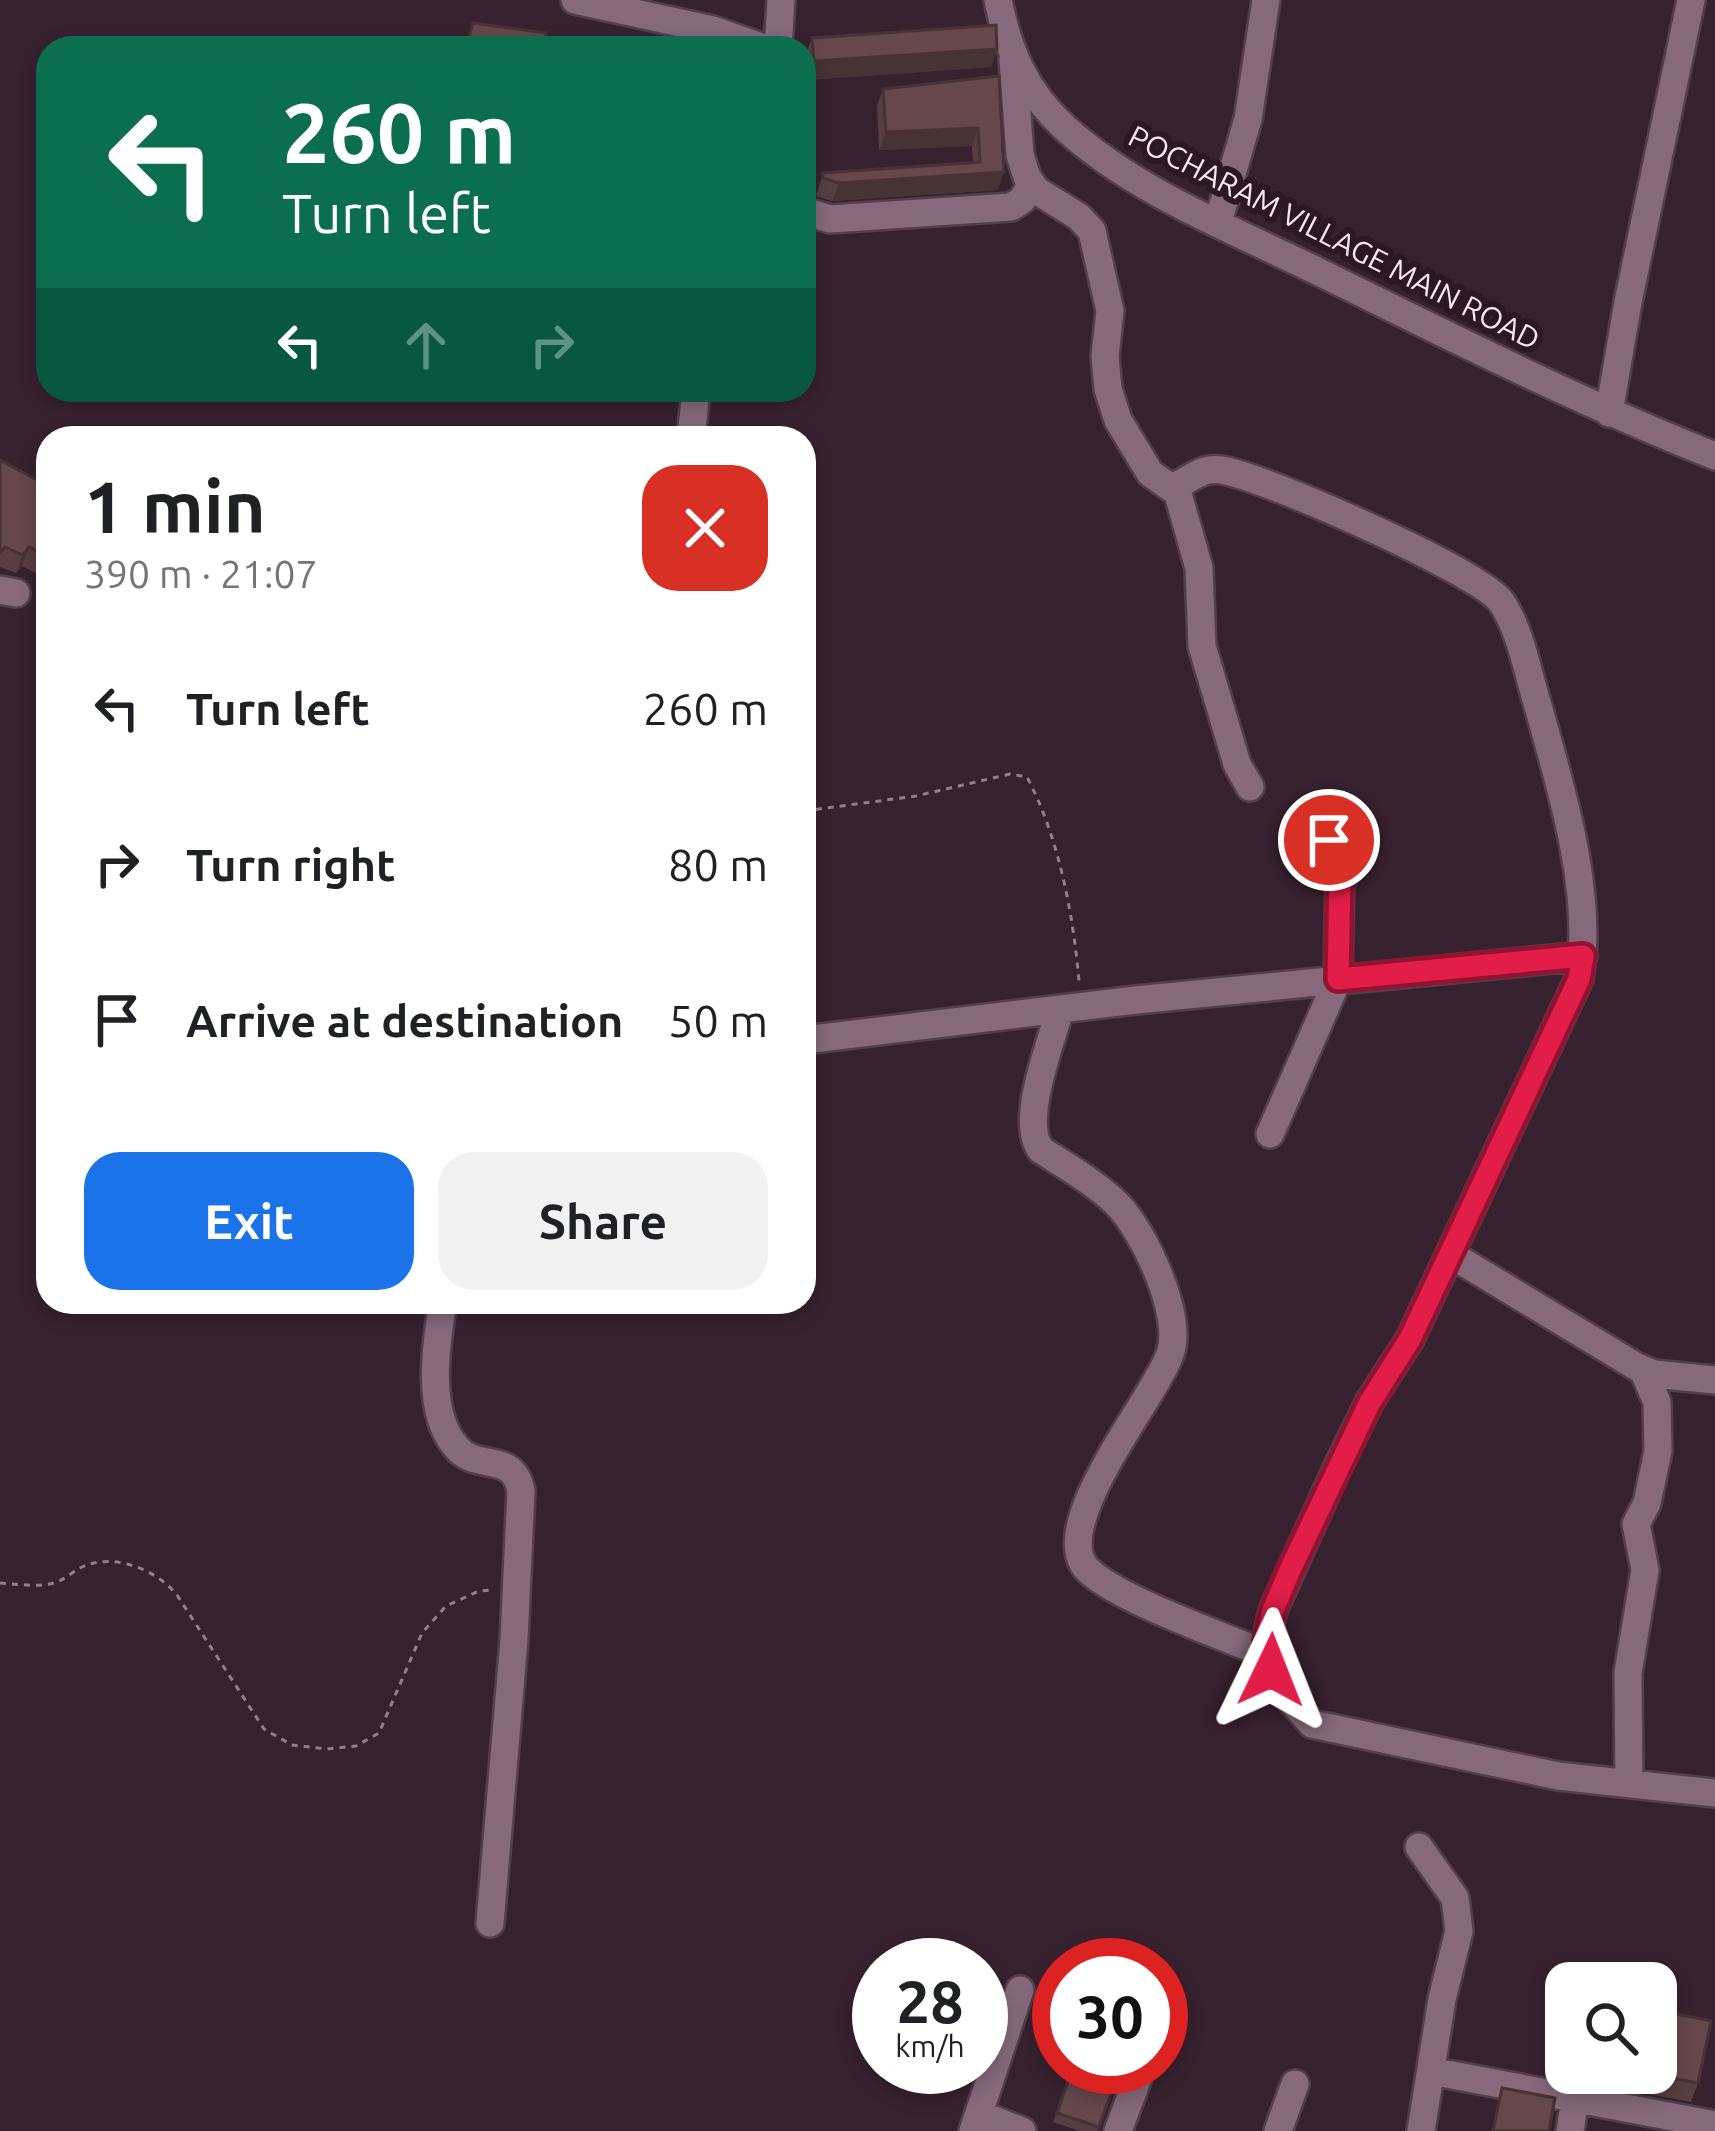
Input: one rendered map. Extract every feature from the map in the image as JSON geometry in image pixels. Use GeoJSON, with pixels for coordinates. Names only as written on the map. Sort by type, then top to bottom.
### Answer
{"type":"FeatureCollection","features":[{"type":"Feature","properties":{"kind":"street"},"geometry":{"type":"LineString","coordinates":[[575,0],[730,36]]}},
{"type":"Feature","properties":{"kind":"street"},"geometry":{"type":"LineString","coordinates":[[779,36],[782,0]]}},
{"type":"Feature","properties":{"kind":"street","name":"POCHARAM VILLAGE MAIN ROAD"},"geometry":{"type":"LineString","coordinates":[[998,0],[1012,60],[1061,125],[1120,169],[1218,222],[1610,413],[1715,456]]}},
{"type":"Feature","properties":{"kind":"street"},"geometry":{"type":"LineString","coordinates":[[1218,222],[1247,118],[1266,0]]}},
{"type":"Feature","properties":{"kind":"street"},"geometry":{"type":"LineString","coordinates":[[1610,413],[1628,302],[1691,0]]}},
{"type":"Feature","properties":{"kind":"street"},"geometry":{"type":"LineString","coordinates":[[1012,60],[1020,155],[1033,184],[1092,231],[1110,311],[1105,356],[1108,389],[1118,420],[1150,473],[1165,486],[1176,487],[1206,470],[1223,470],[1254,481],[1369,526],[1476,580],[1502,601],[1558,770],[1578,883],[1583,956],[1579,979],[1410,1339],[1370,1402],[1273,1610],[1266,1642],[1271,1670],[1312,1724],[1558,1776],[1715,1793]]}},
{"type":"Feature","properties":{"kind":"street"},"geometry":{"type":"LineString","coordinates":[[816,215],[830,219],[1011,207],[1033,184]]}},
{"type":"Feature","properties":{"kind":"street"},"geometry":{"type":"LineString","coordinates":[[1176,487],[1198,568],[1202,646],[1238,764],[1250,787]]}},
{"type":"Feature","properties":{"kind":"street"},"geometry":{"type":"LineString","coordinates":[[1270,1134],[1338,979],[1340,875],[1336,853],[1316,828]]}},
{"type":"Feature","properties":{"kind":"street"},"geometry":{"type":"LineString","coordinates":[[816,1039],[1583,956]]}},
{"type":"Feature","properties":{"kind":"street"},"geometry":{"type":"LineString","coordinates":[[1070,1008],[1031,1119],[1033,1138],[1041,1150],[1128,1217],[1168,1298],[1174,1331],[1171,1354],[1116,1446],[1076,1535],[1083,1565],[1108,1586],[1268,1655]]}},
{"type":"Feature","properties":{"kind":"street"},"geometry":{"type":"LineString","coordinates":[[1450,1254],[1643,1370],[1715,1380]]}},
{"type":"Feature","properties":{"kind":"street"},"geometry":{"type":"LineString","coordinates":[[441,1314],[436,1373],[446,1432],[468,1457],[518,1475],[518,1588],[490,1923]]}},
{"type":"Feature","properties":{"kind":"street"},"geometry":{"type":"LineString","coordinates":[[1629,1782],[1628,1673],[1645,1570],[1636,1523],[1647,1503],[1658,1451],[1657,1402],[1643,1370]]}},
{"type":"Feature","properties":{"kind":"street"},"geometry":{"type":"LineString","coordinates":[[1419,1847],[1455,1898],[1459,1931],[1442,1999],[1421,2131]]}},
{"type":"Feature","properties":{"kind":"street"},"geometry":{"type":"LineString","coordinates":[[1020,1990],[976,2123],[1022,2131]]}},
{"type":"Feature","properties":{"kind":"street"},"geometry":{"type":"LineString","coordinates":[[1431,2071],[1545,2082]]}},
{"type":"Feature","properties":{"kind":"street"},"geometry":{"type":"LineString","coordinates":[[1278,2131],[1295,2084]]}},
{"type":"Feature","properties":{"kind":"street"},"geometry":{"type":"LineString","coordinates":[[1118,2131],[1132,2094]]}},
{"type":"Feature","properties":{"kind":"street"},"geometry":{"type":"LineString","coordinates":[[1570,2131],[1576,2094]]}},
{"type":"Feature","properties":{"kind":"street"},"geometry":{"type":"LineString","coordinates":[[1608,2094],[1715,2125]]}},
{"type":"Feature","properties":{"kind":"path"},"geometry":{"type":"LineString","coordinates":[[816,809],[916,796],[1010,774],[1027,777],[1042,807],[1075,931],[1070,1008]]}},
{"type":"Feature","properties":{"kind":"path"},"geometry":{"type":"LineString","coordinates":[[0,1583],[58,1582],[87,1564],[120,1563],[148,1570],[177,1595],[264,1729],[292,1745],[327,1749],[356,1746],[379,1733],[422,1633],[446,1606],[479,1591],[518,1588]]}},
{"type":"Feature","properties":{"kind":"building"},"geometry":{"type":"Polygon","coordinates":[[[473,23],[546,33],[545,36],[469,36],[473,23]]]}},
{"type":"Feature","properties":{"kind":"building"},"geometry":{"type":"Polygon","coordinates":[[[996,25],[997,49],[816,61],[816,38],[996,25]]]}},
{"type":"Feature","properties":{"kind":"building"},"geometry":{"type":"Polygon","coordinates":[[[999,76],[1004,172],[839,183],[823,178],[823,173],[980,162],[978,128],[886,132],[883,89],[999,76]]]}},
{"type":"Feature","properties":{"kind":"building"},"geometry":{"type":"Polygon","coordinates":[[[0,460],[36,480],[36,550],[29,547],[23,555],[5,547],[0,553],[0,460]]]}},
{"type":"Feature","properties":{"kind":"building"},"geometry":{"type":"Polygon","coordinates":[[[1677,2014],[1711,2021],[1698,2083],[1677,2079],[1677,2014]]]}},
{"type":"Feature","properties":{"kind":"building"},"geometry":{"type":"Polygon","coordinates":[[[1502,2088],[1555,2098],[1549,2131],[1493,2131],[1502,2088]]]}},
{"type":"Feature","properties":{"kind":"building"},"geometry":{"type":"Polygon","coordinates":[[[1064,2094],[1111,2094],[1099,2127],[1057,2113],[1064,2094]]]}},
{"type":"Feature","properties":{"kind":"route"},"geometry":{"type":"LineString","coordinates":[[1271,1670],[1266,1642],[1290,1570],[1370,1402],[1410,1339],[1579,979],[1583,956],[1338,979],[1340,875],[1329,840]]}}]}
